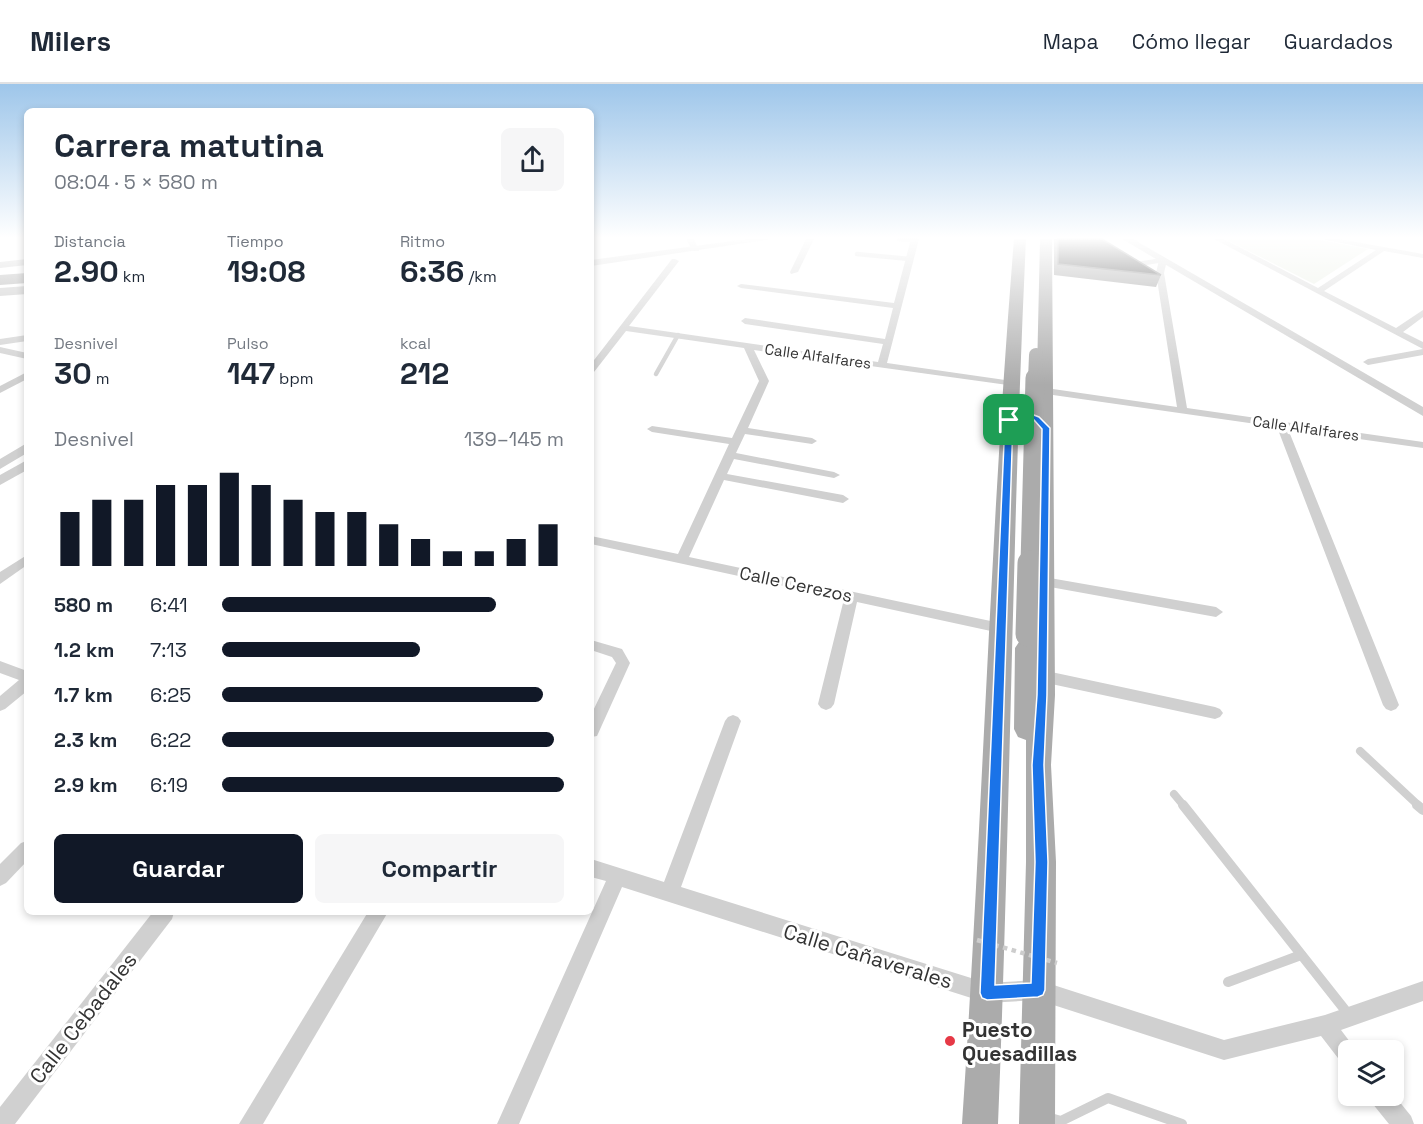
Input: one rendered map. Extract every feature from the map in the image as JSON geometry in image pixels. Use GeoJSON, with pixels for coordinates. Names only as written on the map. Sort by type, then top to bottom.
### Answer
{"type":"FeatureCollection","features":[{"type":"Feature","properties":{"kind":"main road"},"geometry":{"type":"LineString","coordinates":[[980,1124],[1009,420],[1017,288]]}},
{"type":"Feature","properties":{"kind":"main road"},"geometry":{"type":"LineString","coordinates":[[1012,378],[1023,336],[1024,288]]}},
{"type":"Feature","properties":{"kind":"main road"},"geometry":{"type":"LineString","coordinates":[[1039,288],[1026,692],[1028,772],[1041,862]]}},
{"type":"Feature","properties":{"kind":"main road"},"geometry":{"type":"LineString","coordinates":[[1037,1119],[1048,977],[1038,765],[1044,582],[1046,288]]}},
{"type":"Feature","properties":{"kind":"main road"},"geometry":{"type":"LineString","coordinates":[[1009,420],[1012,416],[1026,415],[1036,418],[1046,428]]}},
{"type":"Feature","properties":{"kind":"street"},"geometry":{"type":"LineString","coordinates":[[594,366],[655,288]]}},
{"type":"Feature","properties":{"kind":"street"},"geometry":{"type":"LineString","coordinates":[[753,288],[897,306]]}},
{"type":"Feature","properties":{"kind":"street"},"geometry":{"type":"LineString","coordinates":[[882,366],[902,288]]}},
{"type":"Feature","properties":{"kind":"street"},"geometry":{"type":"LineString","coordinates":[[1162,288],[1183,412]]}},
{"type":"Feature","properties":{"kind":"street"},"geometry":{"type":"LineString","coordinates":[[1210,288],[1423,412]]}},
{"type":"Feature","properties":{"kind":"street"},"geometry":{"type":"LineString","coordinates":[[1312,288],[1423,346]]}},
{"type":"Feature","properties":{"kind":"street"},"geometry":{"type":"LineString","coordinates":[[1319,291],[1324,288]]}},
{"type":"Feature","properties":{"kind":"street"},"geometry":{"type":"LineString","coordinates":[[1397,332],[1423,314]]}},
{"type":"Feature","properties":{"kind":"street"},"geometry":{"type":"LineString","coordinates":[[745,321],[888,342]]}},
{"type":"Feature","properties":{"kind":"street","name":"Calle Alfalfares"},"geometry":{"type":"LineString","coordinates":[[624,328],[882,366],[1012,378]]}},
{"type":"Feature","properties":{"kind":"street"},"geometry":{"type":"LineString","coordinates":[[0,334],[24,330]]}},
{"type":"Feature","properties":{"kind":"street"},"geometry":{"type":"LineString","coordinates":[[0,342],[24,338]]}},
{"type":"Feature","properties":{"kind":"street"},"geometry":{"type":"LineString","coordinates":[[682,559],[718,476],[764,381],[762,372],[748,346]]}},
{"type":"Feature","properties":{"kind":"street"},"geometry":{"type":"LineString","coordinates":[[0,350],[24,355]]}},
{"type":"Feature","properties":{"kind":"street"},"geometry":{"type":"LineString","coordinates":[[1368,362],[1423,352]]}},
{"type":"Feature","properties":{"kind":"street"},"geometry":{"type":"LineString","coordinates":[[0,390],[24,377]]}},
{"type":"Feature","properties":{"kind":"street","name":"Calle Alfalfares"},"geometry":{"type":"LineString","coordinates":[[1046,391],[1281,424],[1421,447]]}},
{"type":"Feature","properties":{"kind":"street"},"geometry":{"type":"LineString","coordinates":[[1281,424],[1391,705]]}},
{"type":"Feature","properties":{"kind":"street"},"geometry":{"type":"LineString","coordinates":[[652,429],[734,442]]}},
{"type":"Feature","properties":{"kind":"street"},"geometry":{"type":"LineString","coordinates":[[740,430],[812,441]]}},
{"type":"Feature","properties":{"kind":"street"},"geometry":{"type":"LineString","coordinates":[[0,465],[24,449]]}},
{"type":"Feature","properties":{"kind":"street"},"geometry":{"type":"LineString","coordinates":[[729,455],[834,475]]}},
{"type":"Feature","properties":{"kind":"street"},"geometry":{"type":"LineString","coordinates":[[0,481],[24,466]]}},
{"type":"Feature","properties":{"kind":"street"},"geometry":{"type":"LineString","coordinates":[[718,476],[843,499]]}},
{"type":"Feature","properties":{"kind":"street","name":"Calle Cerezos"},"geometry":{"type":"LineString","coordinates":[[594,541],[1000,628]]}},
{"type":"Feature","properties":{"kind":"street"},"geometry":{"type":"LineString","coordinates":[[0,579],[24,562]]}},
{"type":"Feature","properties":{"kind":"street"},"geometry":{"type":"LineString","coordinates":[[1044,582],[1216,612]]}},
{"type":"Feature","properties":{"kind":"street"},"geometry":{"type":"LineString","coordinates":[[826,704],[852,596]]}},
{"type":"Feature","properties":{"kind":"street"},"geometry":{"type":"LineString","coordinates":[[594,646],[610,650],[622,658],[622,670],[594,725]]}},
{"type":"Feature","properties":{"kind":"street"},"geometry":{"type":"LineString","coordinates":[[0,667],[24,675]]}},
{"type":"Feature","properties":{"kind":"street"},"geometry":{"type":"LineString","coordinates":[[1042,676],[1215,713]]}},
{"type":"Feature","properties":{"kind":"street"},"geometry":{"type":"LineString","coordinates":[[0,705],[24,685]]}},
{"type":"Feature","properties":{"kind":"street"},"geometry":{"type":"LineString","coordinates":[[669,894],[734,721]]}},
{"type":"Feature","properties":{"kind":"street"},"geometry":{"type":"LineString","coordinates":[[0,877],[24,852]]}},
{"type":"Feature","properties":{"kind":"street","name":"Calle Cañaverales"},"geometry":{"type":"LineString","coordinates":[[594,869],[987,993],[1048,977],[1224,1050],[1325,1025],[1423,991]]}},
{"type":"Feature","properties":{"kind":"street"},"geometry":{"type":"LineString","coordinates":[[508,1124],[617,878]]}},
{"type":"Feature","properties":{"kind":"street","name":"Calle Cebadales"},"geometry":{"type":"LineString","coordinates":[[1,1124],[163,915]]}},
{"type":"Feature","properties":{"kind":"street"},"geometry":{"type":"LineString","coordinates":[[250,1124],[377,915]]}},
{"type":"Feature","properties":{"kind":"street"},"geometry":{"type":"LineString","coordinates":[[1325,1025],[1338,1042]]}},
{"type":"Feature","properties":{"kind":"street"},"geometry":{"type":"LineString","coordinates":[[1389,1106],[1403,1124]]}},
{"type":"Feature","properties":{"kind":"lane"},"geometry":{"type":"LineString","coordinates":[[656,374],[678,335]]}},
{"type":"Feature","properties":{"kind":"lane"},"geometry":{"type":"LineString","coordinates":[[1360,752],[1423,810]]}},
{"type":"Feature","properties":{"kind":"lane"},"geometry":{"type":"LineString","coordinates":[[1174,794],[1350,1017]]}},
{"type":"Feature","properties":{"kind":"lane"},"geometry":{"type":"LineString","coordinates":[[1228,982],[1301,955]]}},
{"type":"Feature","properties":{"kind":"lane"},"geometry":{"type":"LineString","coordinates":[[1037,1119],[1061,1121],[1108,1098],[1182,1124]]}},
{"type":"Feature","properties":{"kind":"path"},"geometry":{"type":"LineString","coordinates":[[977,940],[1048,977]]}},
{"type":"Feature","properties":{"kind":"place","name":"Puesto Quesadillas"},"geometry":{"type":"Point","coordinates":[950,1041]}},
{"type":"Feature","properties":{"kind":"route"},"geometry":{"type":"LineString","coordinates":[[1021,414],[1031,416],[1046,428],[1042,695],[1038,765],[1041,862],[1038,990],[987,993],[1000,628],[1009,420],[1012,416],[1021,414]]}}]}
